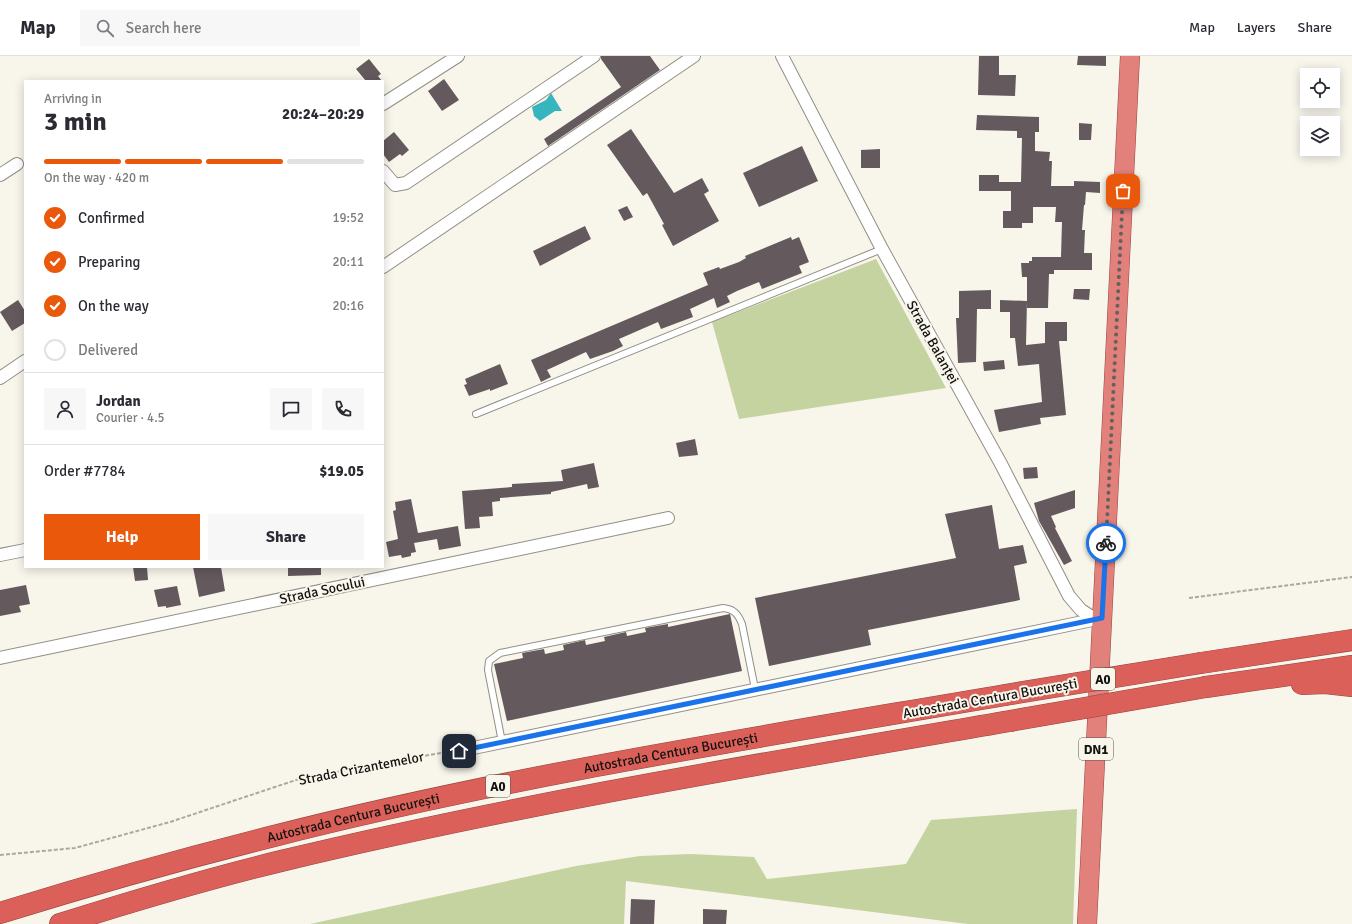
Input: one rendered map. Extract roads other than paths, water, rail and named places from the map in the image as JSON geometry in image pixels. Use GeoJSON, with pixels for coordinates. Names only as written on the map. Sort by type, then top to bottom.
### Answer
{"type":"FeatureCollection","features":[{"type":"Feature","properties":{"kind":"highway"},"geometry":{"type":"LineString","coordinates":[[1119,56],[1120,78],[1128,95]]}},
{"type":"Feature","properties":{"kind":"highway","name":"DN1"},"geometry":{"type":"LineString","coordinates":[[1087,924],[1098,618],[1130,56]]}},
{"type":"Feature","properties":{"kind":"highway","name":"DN1"},"geometry":{"type":"LineString","coordinates":[[1099,924],[1141,56]]}},
{"type":"Feature","properties":{"kind":"highway","name":"Autostrada Centura București"},"geometry":{"type":"LineString","coordinates":[[0,913],[112,880],[274,836],[454,795],[648,757],[1005,695],[1352,640]]}},
{"type":"Feature","properties":{"kind":"highway","name":"Autostrada Centura București"},"geometry":{"type":"LineString","coordinates":[[60,924],[202,882],[378,839],[518,809],[1206,687],[1352,666]]}},
{"type":"Feature","properties":{"kind":"highway"},"geometry":{"type":"LineString","coordinates":[[1239,682],[1282,685],[1325,683],[1352,686]]}},
{"type":"Feature","properties":{"kind":"street"},"geometry":{"type":"LineString","coordinates":[[384,103],[458,56]]}},
{"type":"Feature","properties":{"kind":"street"},"geometry":{"type":"LineString","coordinates":[[384,172],[395,184],[406,183],[594,56]]}},
{"type":"Feature","properties":{"kind":"street"},"geometry":{"type":"LineString","coordinates":[[384,266],[694,56]]}},
{"type":"Feature","properties":{"kind":"street","name":"Strada Balanței"},"geometry":{"type":"LineString","coordinates":[[782,56],[882,249],[1001,464],[1069,596],[1082,610],[1098,618]]}},
{"type":"Feature","properties":{"kind":"street"},"geometry":{"type":"LineString","coordinates":[[0,175],[17,164]]}},
{"type":"Feature","properties":{"kind":"street"},"geometry":{"type":"LineString","coordinates":[[0,378],[24,362]]}},
{"type":"Feature","properties":{"kind":"street","name":"Strada Socului"},"geometry":{"type":"LineString","coordinates":[[0,658],[668,518]]}},
{"type":"Feature","properties":{"kind":"street"},"geometry":{"type":"LineString","coordinates":[[0,555],[24,550]]}},
{"type":"Feature","properties":{"kind":"street"},"geometry":{"type":"LineString","coordinates":[[459,751],[1098,618]]}},
{"type":"Feature","properties":{"kind":"lane"},"geometry":{"type":"LineString","coordinates":[[476,414],[882,249]]}},
{"type":"Feature","properties":{"kind":"lane"},"geometry":{"type":"LineString","coordinates":[[502,742],[488,670],[489,661],[500,653],[729,608],[733,610],[740,618],[755,689]]}},
{"type":"Feature","properties":{"kind":"water"},"geometry":{"type":"Polygon","coordinates":[[[551,93],[562,111],[555,111],[540,121],[534,116],[532,107],[546,100],[551,93]]]}}]}
